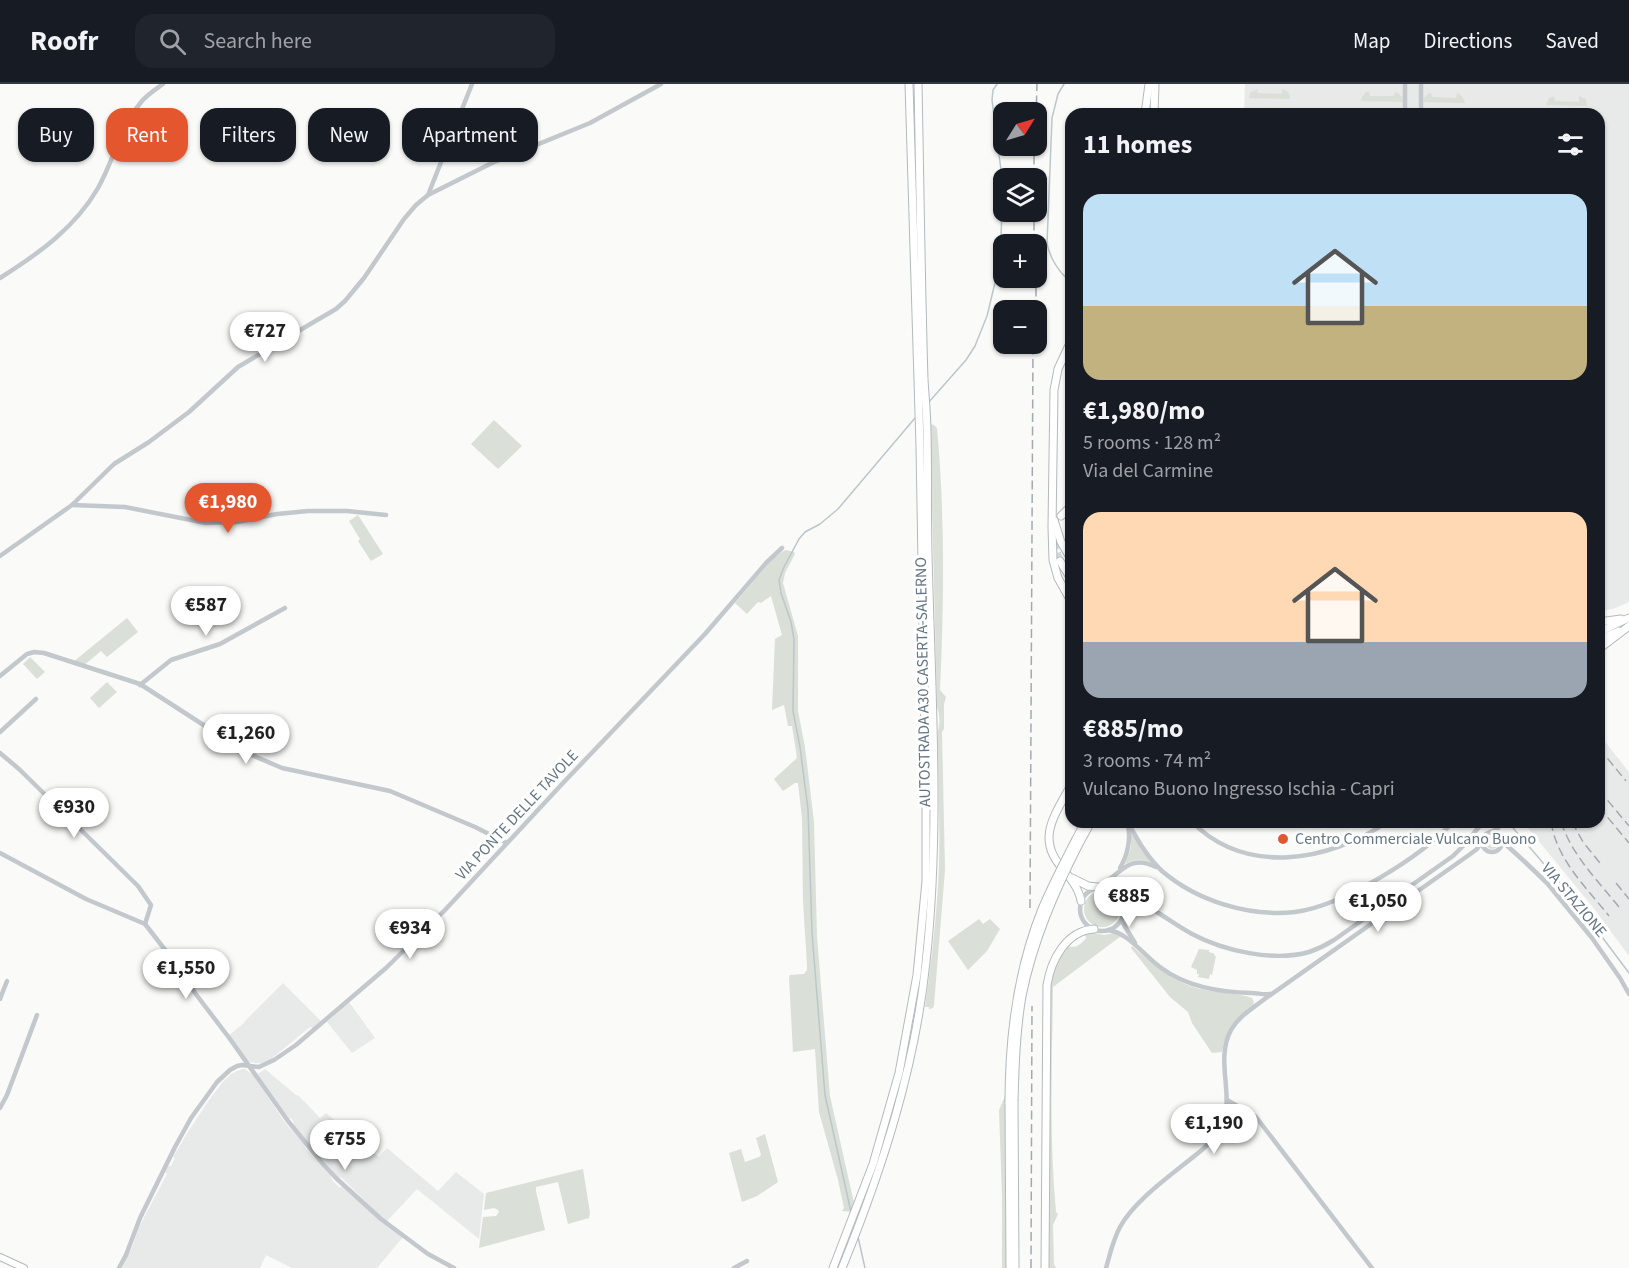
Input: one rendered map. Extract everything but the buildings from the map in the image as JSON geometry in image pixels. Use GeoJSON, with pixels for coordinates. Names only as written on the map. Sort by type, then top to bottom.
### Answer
{"type":"FeatureCollection","features":[{"type":"Feature","properties":{"kind":"highway","name":"AUTOSTRADA A30 CASERTA-SALERNO"},"geometry":{"type":"LineString","coordinates":[[831,1268],[841,1250],[862,1196],[883,1135],[899,1072],[917,975],[926,881],[920,446],[909,84]]}},
{"type":"Feature","properties":{"kind":"highway","name":"AUTOSTRADA A30 CASERTA-SALERNO"},"geometry":{"type":"LineString","coordinates":[[844,1268],[862,1222],[891,1133],[915,1035],[926,965],[933,880],[934,798],[918,84]]}},
{"type":"Feature","properties":{"kind":"highway"},"geometry":{"type":"LineString","coordinates":[[1147,108],[1149,84]]}},
{"type":"Feature","properties":{"kind":"highway"},"geometry":{"type":"LineString","coordinates":[[1154,108],[1155,84]]}},
{"type":"Feature","properties":{"kind":"highway"},"geometry":{"type":"LineString","coordinates":[[1065,353],[1055,380],[1054,390],[1052,512],[1053,560],[1058,578],[1065,590]]}},
{"type":"Feature","properties":{"kind":"highway"},"geometry":{"type":"LineString","coordinates":[[1052,512],[1065,549]]}},
{"type":"Feature","properties":{"kind":"highway"},"geometry":{"type":"LineString","coordinates":[[1061,516],[1065,512]]}},
{"type":"Feature","properties":{"kind":"highway"},"geometry":{"type":"LineString","coordinates":[[1060,561],[1065,569]]}},
{"type":"Feature","properties":{"kind":"highway"},"geometry":{"type":"LineString","coordinates":[[1605,621],[1629,617]]}},
{"type":"Feature","properties":{"kind":"highway"},"geometry":{"type":"LineString","coordinates":[[1605,629],[1629,617]]}},
{"type":"Feature","properties":{"kind":"highway"},"geometry":{"type":"LineString","coordinates":[[1605,636],[1629,626]]}},
{"type":"Feature","properties":{"kind":"highway"},"geometry":{"type":"LineString","coordinates":[[1605,644],[1629,626]]}},
{"type":"Feature","properties":{"kind":"highway"},"geometry":{"type":"LineString","coordinates":[[1065,796],[1051,822],[1048,838],[1054,858],[1069,876],[1081,901]]}},
{"type":"Feature","properties":{"kind":"highway"},"geometry":{"type":"LineString","coordinates":[[1010,1268],[1012,1101],[1022,996],[1048,908],[1082,828]]}},
{"type":"Feature","properties":{"kind":"highway"},"geometry":{"type":"LineString","coordinates":[[1078,840],[1086,828]]}},
{"type":"Feature","properties":{"kind":"highway"},"geometry":{"type":"LineString","coordinates":[[1069,876],[1083,884],[1098,887]]}},
{"type":"Feature","properties":{"kind":"highway"},"geometry":{"type":"LineString","coordinates":[[1045,1268],[1047,985],[1052,966],[1063,947],[1079,933],[1094,929]]}},
{"type":"Feature","properties":{"kind":"highway"},"geometry":{"type":"LineString","coordinates":[[1012,1101],[1015,1268]]}},
{"type":"Feature","properties":{"kind":"main road"},"geometry":{"type":"LineString","coordinates":[[0,1257],[24,1268]]}},
{"type":"Feature","properties":{"kind":"street"},"geometry":{"type":"LineString","coordinates":[[0,278],[43,250],[79,217],[98,188],[126,125],[136,109],[143,100],[163,84]]}},
{"type":"Feature","properties":{"kind":"street"},"geometry":{"type":"LineString","coordinates":[[428,195],[472,84]]}},
{"type":"Feature","properties":{"kind":"street"},"geometry":{"type":"LineString","coordinates":[[0,556],[72,505],[114,464],[149,442],[189,412],[237,367],[336,309],[364,278],[404,219],[428,195],[492,163],[590,123],[661,84]]}},
{"type":"Feature","properties":{"kind":"street"},"geometry":{"type":"LineString","coordinates":[[1405,84],[1405,108]]}},
{"type":"Feature","properties":{"kind":"street"},"geometry":{"type":"LineString","coordinates":[[1420,108],[1421,84]]}},
{"type":"Feature","properties":{"kind":"street"},"geometry":{"type":"LineString","coordinates":[[72,505],[125,507],[206,523],[237,522],[308,511],[347,511],[386,515]]}},
{"type":"Feature","properties":{"kind":"street","name":"VIA PONTE DELLE TAVOLE"},"geometry":{"type":"LineString","coordinates":[[119,1268],[140,1218],[175,1147],[213,1086],[237,1066],[259,1067],[274,1060],[296,1045],[386,969],[705,634],[766,563],[782,548]]}},
{"type":"Feature","properties":{"kind":"street"},"geometry":{"type":"LineString","coordinates":[[140,685],[171,660],[220,644],[285,608]]}},
{"type":"Feature","properties":{"kind":"street"},"geometry":{"type":"LineString","coordinates":[[0,676],[24,656],[37,652],[44,653],[140,685],[247,753],[282,768],[390,791],[507,843]]}},
{"type":"Feature","properties":{"kind":"street"},"geometry":{"type":"LineString","coordinates":[[0,732],[36,699]]}},
{"type":"Feature","properties":{"kind":"street"},"geometry":{"type":"LineString","coordinates":[[0,753],[138,886],[151,905],[145,924]]}},
{"type":"Feature","properties":{"kind":"street"},"geometry":{"type":"LineString","coordinates":[[1117,873],[1129,848],[1128,828]]}},
{"type":"Feature","properties":{"kind":"street"},"geometry":{"type":"LineString","coordinates":[[1131,828],[1140,844],[1161,869]]}},
{"type":"Feature","properties":{"kind":"street"},"geometry":{"type":"LineString","coordinates":[[1199,828],[1209,837],[1232,848],[1258,856],[1285,858],[1338,847],[1376,828]]}},
{"type":"Feature","properties":{"kind":"street"},"geometry":{"type":"LineString","coordinates":[[1274,993],[1243,993],[1215,989],[1189,983],[1168,973],[1120,933],[1094,929],[1083,920],[1080,911],[1081,901],[1088,892],[1108,882],[1117,873],[1136,862],[1161,869],[1190,890],[1229,906],[1266,912],[1299,911],[1328,903],[1374,881],[1421,850],[1446,828]]}},
{"type":"Feature","properties":{"kind":"street"},"geometry":{"type":"LineString","coordinates":[[1124,912],[1134,905],[1145,905],[1194,934],[1240,952],[1270,955],[1307,953],[1334,940],[1453,856],[1478,828]]}},
{"type":"Feature","properties":{"kind":"street"},"geometry":{"type":"LineString","coordinates":[[1106,1268],[1115,1238],[1133,1209],[1214,1139],[1222,1124],[1227,1100],[1224,1058],[1227,1038],[1236,1023],[1262,1001],[1469,855],[1477,849],[1484,836],[1498,828]]}},
{"type":"Feature","properties":{"kind":"street"},"geometry":{"type":"LineString","coordinates":[[1499,849],[1502,828]]}},
{"type":"Feature","properties":{"kind":"street"},"geometry":{"type":"LineString","coordinates":[[1491,832],[1497,834],[1501,839]]}},
{"type":"Feature","properties":{"kind":"street","name":"VIA STAZIONE"},"geometry":{"type":"LineString","coordinates":[[1501,839],[1538,873],[1572,914],[1629,994]]}},
{"type":"Feature","properties":{"kind":"street"},"geometry":{"type":"LineString","coordinates":[[1482,841],[1486,850]]}},
{"type":"Feature","properties":{"kind":"street"},"geometry":{"type":"LineString","coordinates":[[1469,855],[1499,849],[1516,855]]}},
{"type":"Feature","properties":{"kind":"street"},"geometry":{"type":"LineString","coordinates":[[0,853],[86,899],[145,924],[174,960],[288,1121],[336,1178],[381,1219],[428,1254],[454,1268]]}},
{"type":"Feature","properties":{"kind":"street"},"geometry":{"type":"LineString","coordinates":[[1098,887],[1110,888],[1122,900],[1124,912],[1121,920],[1108,930]]}},
{"type":"Feature","properties":{"kind":"street"},"geometry":{"type":"LineString","coordinates":[[1121,920],[1140,950]]}},
{"type":"Feature","properties":{"kind":"street"},"geometry":{"type":"LineString","coordinates":[[0,999],[7,981]]}},
{"type":"Feature","properties":{"kind":"street"},"geometry":{"type":"LineString","coordinates":[[1243,993],[1262,1001]]}},
{"type":"Feature","properties":{"kind":"street"},"geometry":{"type":"LineString","coordinates":[[1260,994],[1262,1001]]}},
{"type":"Feature","properties":{"kind":"street"},"geometry":{"type":"LineString","coordinates":[[1254,1007],[1255,998]]}},
{"type":"Feature","properties":{"kind":"street"},"geometry":{"type":"LineString","coordinates":[[0,1108],[37,1015]]}},
{"type":"Feature","properties":{"kind":"street"},"geometry":{"type":"LineString","coordinates":[[1227,1100],[1252,1114],[1259,1121],[1372,1268]]}},
{"type":"Feature","properties":{"kind":"street"},"geometry":{"type":"LineString","coordinates":[[1226,1110],[1242,1110]]}},
{"type":"Feature","properties":{"kind":"street"},"geometry":{"type":"LineString","coordinates":[[734,1268],[747,1261]]}},
{"type":"Feature","properties":{"kind":"shaded area"},"geometry":{"type":"Polygon","coordinates":[[[1245,84],[1629,84],[1629,602],[1605,610],[1605,108],[1244,108],[1245,84]]]}},
{"type":"Feature","properties":{"kind":"shaded area"},"geometry":{"type":"Polygon","coordinates":[[[1257,89],[1258,93],[1282,94],[1282,89],[1288,92],[1290,99],[1249,98],[1250,93],[1257,89]]]}},
{"type":"Feature","properties":{"kind":"shaded area"},"geometry":{"type":"Polygon","coordinates":[[[1366,92],[1369,92],[1370,96],[1394,96],[1395,92],[1402,97],[1403,102],[1361,101],[1366,92]]]}},
{"type":"Feature","properties":{"kind":"shaded area"},"geometry":{"type":"Polygon","coordinates":[[[1429,93],[1432,97],[1456,98],[1457,93],[1463,97],[1465,103],[1423,102],[1429,93]]]}},
{"type":"Feature","properties":{"kind":"shaded area"},"geometry":{"type":"Polygon","coordinates":[[[1554,96],[1555,101],[1579,102],[1579,96],[1586,99],[1587,106],[1546,105],[1549,98],[1554,96]]]}},
{"type":"Feature","properties":{"kind":"shaded area"},"geometry":{"type":"Polygon","coordinates":[[[494,420],[522,446],[498,469],[471,444],[494,420]]]}},
{"type":"Feature","properties":{"kind":"shaded area"},"geometry":{"type":"Polygon","coordinates":[[[930,424],[937,428],[940,460],[943,559],[940,690],[946,697],[942,732],[945,870],[934,1005],[929,1009],[925,1007],[936,918],[939,848],[939,713],[937,707],[930,424]]]}},
{"type":"Feature","properties":{"kind":"shaded area"},"geometry":{"type":"Polygon","coordinates":[[[358,515],[383,554],[371,561],[349,521],[358,515]]]}},
{"type":"Feature","properties":{"kind":"shaded area"},"geometry":{"type":"Polygon","coordinates":[[[786,550],[795,554],[785,573],[783,583],[798,636],[798,711],[814,822],[817,937],[830,1096],[854,1203],[851,1212],[842,1211],[844,1208],[838,1180],[819,1112],[815,1049],[793,1052],[789,978],[790,975],[804,974],[807,965],[803,901],[802,818],[798,783],[783,791],[774,779],[797,758],[792,726],[788,726],[784,705],[772,710],[775,639],[782,635],[771,596],[757,603],[747,614],[735,603],[766,566],[786,550]]]}},
{"type":"Feature","properties":{"kind":"shaded area"},"geometry":{"type":"Polygon","coordinates":[[[127,618],[138,632],[107,657],[101,651],[83,666],[73,662],[127,618]]]}},
{"type":"Feature","properties":{"kind":"shaded area"},"geometry":{"type":"Polygon","coordinates":[[[30,657],[45,672],[37,679],[23,664],[30,657]]]}},
{"type":"Feature","properties":{"kind":"shaded area"},"geometry":{"type":"Polygon","coordinates":[[[107,682],[117,692],[99,708],[90,698],[107,682]]]}},
{"type":"Feature","properties":{"kind":"shaded area"},"geometry":{"type":"Polygon","coordinates":[[[1605,742],[1629,772],[1629,956],[1592,906],[1528,828],[1605,828],[1605,742]]]}},
{"type":"Feature","properties":{"kind":"shaded area"},"geometry":{"type":"Polygon","coordinates":[[[1131,830],[1152,863],[1138,860],[1125,864],[1131,847],[1131,830]]]}},
{"type":"Feature","properties":{"kind":"shaded area"},"geometry":{"type":"Polygon","coordinates":[[[1489,835],[1495,835],[1499,842],[1495,849],[1489,849],[1485,845],[1485,839],[1489,835]]]}},
{"type":"Feature","properties":{"kind":"shaded area"},"geometry":{"type":"Polygon","coordinates":[[[1102,891],[1115,896],[1120,909],[1115,922],[1102,927],[1089,922],[1084,909],[1089,896],[1102,891]]]}},
{"type":"Feature","properties":{"kind":"shaded area"},"geometry":{"type":"Polygon","coordinates":[[[979,919],[983,924],[990,919],[1000,929],[987,951],[968,970],[948,941],[979,919]]]}},
{"type":"Feature","properties":{"kind":"shaded area"},"geometry":{"type":"Polygon","coordinates":[[[1085,933],[1104,935],[1114,933],[1121,936],[1053,987],[1052,1128],[1054,1184],[1058,1214],[1053,1225],[1056,1268],[1048,1268],[1050,983],[1057,963],[1068,946],[1073,947],[1080,944],[1086,938],[1085,933]]]}},
{"type":"Feature","properties":{"kind":"shaded area"},"geometry":{"type":"Polygon","coordinates":[[[1132,946],[1157,967],[1184,983],[1205,990],[1252,998],[1253,1005],[1233,1025],[1226,1037],[1222,1052],[1212,1053],[1192,1023],[1188,1012],[1170,997],[1131,948],[1132,946]]]}},
{"type":"Feature","properties":{"kind":"shaded area"},"geometry":{"type":"Polygon","coordinates":[[[1199,949],[1209,950],[1216,956],[1209,979],[1198,977],[1197,970],[1191,967],[1199,949]]]}},
{"type":"Feature","properties":{"kind":"shaded area"},"geometry":{"type":"Polygon","coordinates":[[[283,983],[321,1021],[313,1028],[310,1027],[272,1058],[273,1060],[265,1064],[248,1062],[229,1035],[283,983]]]}},
{"type":"Feature","properties":{"kind":"shaded area"},"geometry":{"type":"Polygon","coordinates":[[[349,1002],[375,1038],[352,1053],[327,1022],[349,1002]]]}},
{"type":"Feature","properties":{"kind":"shaded area"},"geometry":{"type":"Polygon","coordinates":[[[242,1069],[253,1075],[286,1124],[332,1180],[403,1237],[377,1268],[292,1268],[266,1255],[260,1268],[122,1268],[139,1227],[167,1174],[165,1172],[168,1166],[171,1166],[175,1158],[173,1157],[188,1132],[222,1083],[231,1074],[242,1069]]]}},
{"type":"Feature","properties":{"kind":"shaded area"},"geometry":{"type":"Polygon","coordinates":[[[265,1069],[299,1096],[320,1118],[326,1113],[379,1157],[387,1148],[438,1191],[456,1172],[484,1194],[479,1239],[417,1189],[387,1221],[378,1214],[341,1177],[338,1178],[293,1125],[291,1118],[288,1119],[258,1074],[265,1069]]]}},
{"type":"Feature","properties":{"kind":"shaded area"},"geometry":{"type":"Polygon","coordinates":[[[1005,1096],[1006,1268],[1002,1268],[999,1110],[1005,1096]]]}},
{"type":"Feature","properties":{"kind":"shaded area"},"geometry":{"type":"Polygon","coordinates":[[[765,1134],[778,1182],[757,1196],[742,1202],[729,1153],[741,1149],[745,1162],[759,1157],[761,1155],[756,1138],[765,1134]]]}},
{"type":"Feature","properties":{"kind":"shaded area"},"geometry":{"type":"Polygon","coordinates":[[[583,1169],[589,1218],[568,1224],[558,1182],[536,1187],[545,1230],[479,1248],[483,1217],[496,1216],[499,1212],[494,1208],[484,1210],[486,1193],[583,1169]]]}},
{"type":"Feature","properties":{"kind":"waterway"},"geometry":{"type":"LineString","coordinates":[[928,403],[966,360],[975,346],[987,316],[1000,262],[1003,186],[992,100],[993,90],[997,84]]}},
{"type":"Feature","properties":{"kind":"waterway"},"geometry":{"type":"LineString","coordinates":[[1064,84],[1058,94],[1052,118],[1047,244],[1056,265],[1065,276]]}},
{"type":"Feature","properties":{"kind":"waterway"},"geometry":{"type":"LineString","coordinates":[[851,1212],[825,1095],[812,933],[808,809],[793,711],[794,639],[779,580],[799,539],[805,532],[820,524],[838,509],[915,418]]}},
{"type":"Feature","properties":{"kind":"waterway"},"geometry":{"type":"LineString","coordinates":[[1513,828],[1573,898],[1629,973]]}},
{"type":"Feature","properties":{"kind":"waterway"},"geometry":{"type":"LineString","coordinates":[[858,1237],[865,1268]]}},
{"type":"Feature","properties":{"kind":"tunnel"},"geometry":{"type":"LineString","coordinates":[[1054,543],[1060,561]]}},
{"type":"Feature","properties":{"kind":"railway"},"geometry":{"type":"LineString","coordinates":[[1036,102],[1037,84]]}},
{"type":"Feature","properties":{"kind":"railway"},"geometry":{"type":"LineString","coordinates":[[1034,156],[1034,168]]}},
{"type":"Feature","properties":{"kind":"railway"},"geometry":{"type":"LineString","coordinates":[[1034,222],[1034,234]]}},
{"type":"Feature","properties":{"kind":"railway"},"geometry":{"type":"LineString","coordinates":[[1036,288],[1036,300]]}},
{"type":"Feature","properties":{"kind":"railway"},"geometry":{"type":"LineString","coordinates":[[1030,908],[1033,354]]}},
{"type":"Feature","properties":{"kind":"railway"},"geometry":{"type":"LineString","coordinates":[[1605,755],[1626,781]]}},
{"type":"Feature","properties":{"kind":"railway"},"geometry":{"type":"LineString","coordinates":[[1605,797],[1629,826]]}},
{"type":"Feature","properties":{"kind":"railway"},"geometry":{"type":"LineString","coordinates":[[1605,814],[1629,843]]}},
{"type":"Feature","properties":{"kind":"railway"},"geometry":{"type":"LineString","coordinates":[[1552,828],[1559,849],[1566,861],[1609,916]]}},
{"type":"Feature","properties":{"kind":"railway"},"geometry":{"type":"LineString","coordinates":[[1564,828],[1578,856],[1619,907]]}},
{"type":"Feature","properties":{"kind":"railway"},"geometry":{"type":"LineString","coordinates":[[1575,828],[1600,863]]}},
{"type":"Feature","properties":{"kind":"railway"},"geometry":{"type":"LineString","coordinates":[[1616,883],[1629,899]]}},
{"type":"Feature","properties":{"kind":"railway"},"geometry":{"type":"LineString","coordinates":[[1031,1268],[1032,1006]]}},
{"type":"Feature","properties":{"kind":"place","name":"Centro Commerciale Vulcano Buono"},"geometry":{"type":"Point","coordinates":[1283,839]}}]}
